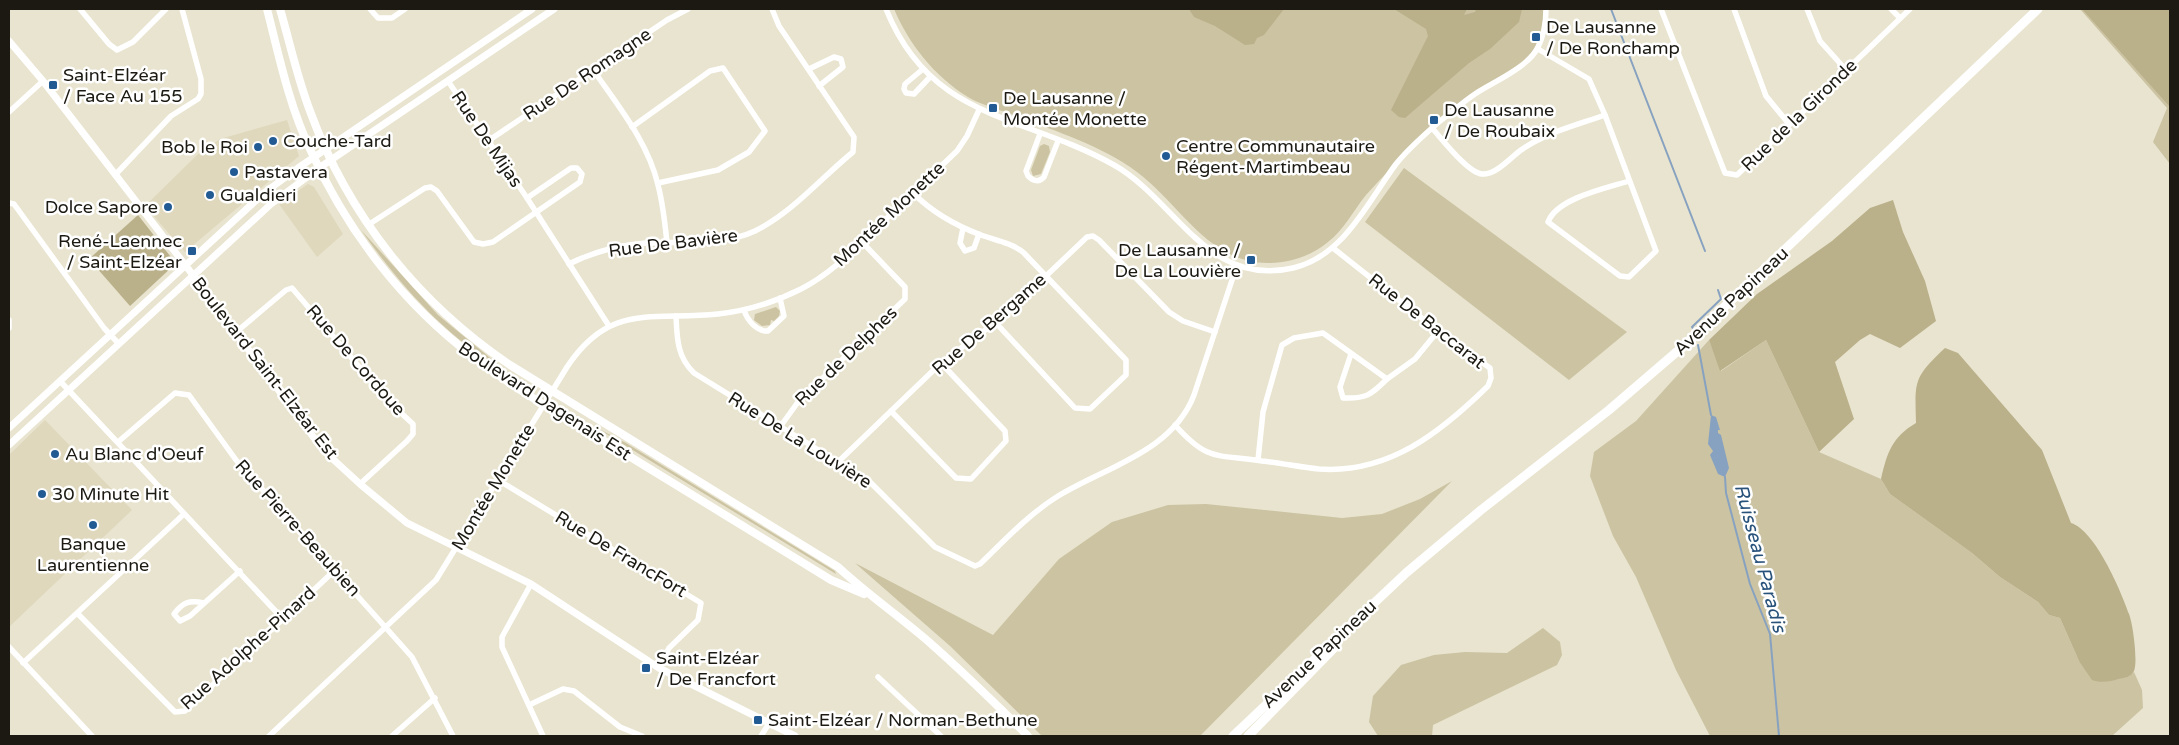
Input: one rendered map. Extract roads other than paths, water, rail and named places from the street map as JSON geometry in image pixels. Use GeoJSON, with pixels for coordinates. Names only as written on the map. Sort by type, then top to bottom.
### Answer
{"type":"FeatureCollection","features":[{"type":"Feature","properties":{"kind":"highway","name":"Avenue Papineau"},"geometry":{"type":"LineString","coordinates":[[1233,736],[1406,573],[1481,510],[1608,410],[1680,349],[2038,9]]}},
{"type":"Feature","properties":{"kind":"highway","name":"Avenue Papineau"},"geometry":{"type":"LineString","coordinates":[[1248,736],[1406,573]]}},
{"type":"Feature","properties":{"kind":"main road","name":"Boulevard Dagenais Est"},"geometry":{"type":"LineString","coordinates":[[267,9],[294,109],[319,168],[363,242],[390,278],[421,312],[475,359],[544,404],[831,580],[868,595]]}},
{"type":"Feature","properties":{"kind":"main road","name":"Boulevard Dagenais Est"},"geometry":{"type":"LineString","coordinates":[[280,9],[304,93],[331,160],[368,224],[409,278],[450,320],[490,351],[552,391],[838,567],[868,595],[941,653],[1028,736]]}},
{"type":"Feature","properties":{"kind":"street"},"geometry":{"type":"LineString","coordinates":[[80,9],[109,44],[117,50],[133,42],[166,9]]}},
{"type":"Feature","properties":{"kind":"street"},"geometry":{"type":"LineString","coordinates":[[115,175],[171,116],[198,99],[201,94],[200,79],[182,9]]}},
{"type":"Feature","properties":{"kind":"street"},"geometry":{"type":"LineString","coordinates":[[370,9],[378,18],[392,18],[405,9]]}},
{"type":"Feature","properties":{"kind":"street"},"geometry":{"type":"LineString","coordinates":[[9,428],[261,196],[326,148],[532,9]]}},
{"type":"Feature","properties":{"kind":"street"},"geometry":{"type":"LineString","coordinates":[[9,445],[261,212],[319,168],[554,9]]}},
{"type":"Feature","properties":{"kind":"street","name":"Rue De Romagne"},"geometry":{"type":"LineString","coordinates":[[488,141],[667,20],[688,9]]}},
{"type":"Feature","properties":{"kind":"street","name":"Rue De Bavière"},"geometry":{"type":"LineString","coordinates":[[569,264],[586,256],[611,249],[667,242],[723,240],[754,231],[780,215],[853,152],[854,137],[779,26],[772,9]]}},
{"type":"Feature","properties":{"kind":"street"},"geometry":{"type":"LineString","coordinates":[[886,9],[899,36],[923,69],[950,93],[979,110],[1102,160],[1125,173],[1147,189],[1201,244],[1219,257],[1237,265],[1267,270],[1292,268],[1310,261],[1333,248],[1354,224],[1397,163],[1432,128],[1473,95],[1520,67],[1538,49],[1546,26],[1546,9]]}},
{"type":"Feature","properties":{"kind":"street","name":"Rue de la Gironde"},"geometry":{"type":"LineString","coordinates":[[1661,9],[1725,173],[1737,175],[1910,9]]}},
{"type":"Feature","properties":{"kind":"street"},"geometry":{"type":"LineString","coordinates":[[1734,9],[1766,96],[1790,124]]}},
{"type":"Feature","properties":{"kind":"street"},"geometry":{"type":"LineString","coordinates":[[1807,9],[1820,41],[1846,70]]}},
{"type":"Feature","properties":{"kind":"street"},"geometry":{"type":"LineString","coordinates":[[1891,9],[1900,18]]}},
{"type":"Feature","properties":{"kind":"street","name":"Boulevard Saint-Elzéar Est"},"geometry":{"type":"LineString","coordinates":[[10,44],[43,82],[192,274],[235,334],[324,450],[360,484],[407,523],[531,584],[659,668],[795,736]]}},
{"type":"Feature","properties":{"kind":"street"},"geometry":{"type":"LineString","coordinates":[[1538,49],[1589,79],[1605,115],[1656,251],[1629,277],[1620,276],[1548,222],[1551,214],[1582,195],[1629,181]]}},
{"type":"Feature","properties":{"kind":"street"},"geometry":{"type":"LineString","coordinates":[[809,69],[834,57],[841,59],[843,67],[819,86]]}},
{"type":"Feature","properties":{"kind":"street"},"geometry":{"type":"LineString","coordinates":[[632,126],[710,71],[723,68],[765,131],[749,152],[718,170],[658,183]]}},
{"type":"Feature","properties":{"kind":"street"},"geometry":{"type":"LineString","coordinates":[[923,69],[904,84],[905,92],[908,95],[914,94],[930,76]]}},
{"type":"Feature","properties":{"kind":"street"},"geometry":{"type":"LineString","coordinates":[[594,71],[632,126],[645,150],[658,183],[667,242]]}},
{"type":"Feature","properties":{"kind":"street","name":"Rue De Mijas"},"geometry":{"type":"LineString","coordinates":[[448,81],[527,198],[609,326]]}},
{"type":"Feature","properties":{"kind":"street"},"geometry":{"type":"LineString","coordinates":[[9,112],[43,82]]}},
{"type":"Feature","properties":{"kind":"street","name":"Montée Monette"},"geometry":{"type":"LineString","coordinates":[[269,736],[434,583],[552,391],[583,345],[609,326],[633,318],[718,314],[744,310],[780,298],[820,277],[862,242],[960,148],[979,110]]}},
{"type":"Feature","properties":{"kind":"street"},"geometry":{"type":"LineString","coordinates":[[1432,128],[1471,170],[1482,174],[1493,171],[1522,149],[1554,133],[1605,115]]}},
{"type":"Feature","properties":{"kind":"street"},"geometry":{"type":"LineString","coordinates":[[1040,134],[1026,170],[1027,175],[1031,179],[1039,181],[1044,177],[1058,141]]}},
{"type":"Feature","properties":{"kind":"street","name":"Rue De Mijas"},"geometry":{"type":"LineString","coordinates":[[527,198],[571,168],[578,168],[582,174],[580,182],[536,212]]}},
{"type":"Feature","properties":{"kind":"street"},"geometry":{"type":"LineString","coordinates":[[368,224],[425,188],[432,187],[437,191],[474,242],[483,244],[493,242],[536,212]]}},
{"type":"Feature","properties":{"kind":"street"},"geometry":{"type":"LineString","coordinates":[[913,192],[935,213],[963,228],[1019,249],[1126,360],[1126,375],[1090,409],[1075,408],[996,322]]}},
{"type":"Feature","properties":{"kind":"street"},"geometry":{"type":"LineString","coordinates":[[9,202],[14,204],[118,343]]}},
{"type":"Feature","properties":{"kind":"street"},"geometry":{"type":"LineString","coordinates":[[963,228],[960,243],[965,251],[974,248],[979,234]]}},
{"type":"Feature","properties":{"kind":"street","name":"Rue De Bergame"},"geometry":{"type":"LineString","coordinates":[[838,462],[941,363],[996,322],[1084,239],[1090,236],[1096,237],[1169,312],[1183,321],[1215,332]]}},
{"type":"Feature","properties":{"kind":"street","name":"Rue de Delphes"},"geometry":{"type":"LineString","coordinates":[[780,427],[798,402],[905,299],[905,287],[862,242]]}},
{"type":"Feature","properties":{"kind":"street","name":"Rue De Baccarat"},"geometry":{"type":"LineString","coordinates":[[1174,425],[1186,438],[1207,453],[1320,469],[1341,468],[1394,458],[1414,448],[1488,386],[1491,378],[1490,368],[1438,331],[1333,248]]}},
{"type":"Feature","properties":{"kind":"street","name":"Rue De La Louvière"},"geometry":{"type":"LineString","coordinates":[[676,316],[679,351],[688,368],[700,378],[874,485],[935,548],[975,566],[980,564],[1043,506],[1080,484],[1131,460],[1174,425],[1191,402],[1237,265]]}},
{"type":"Feature","properties":{"kind":"street","name":"Rue De Cordoue"},"geometry":{"type":"LineString","coordinates":[[235,334],[286,290],[292,288],[389,402],[413,424],[413,434],[407,441],[360,484]]}},
{"type":"Feature","properties":{"kind":"street"},"geometry":{"type":"LineString","coordinates":[[744,310],[752,324],[761,331],[768,332],[784,316],[780,298]]}},
{"type":"Feature","properties":{"kind":"street"},"geometry":{"type":"LineString","coordinates":[[9,320],[9,328]]}},
{"type":"Feature","properties":{"kind":"street"},"geometry":{"type":"LineString","coordinates":[[1351,354],[1340,387],[1343,398],[1361,399],[1415,359],[1438,331]]}},
{"type":"Feature","properties":{"kind":"street"},"geometry":{"type":"LineString","coordinates":[[1258,460],[1263,412],[1282,345],[1294,338],[1323,333],[1387,379]]}},
{"type":"Feature","properties":{"kind":"street"},"geometry":{"type":"LineString","coordinates":[[891,411],[956,478],[970,479],[1006,441],[1005,431],[941,363]]}},
{"type":"Feature","properties":{"kind":"street"},"geometry":{"type":"LineString","coordinates":[[60,381],[282,618]]}},
{"type":"Feature","properties":{"kind":"street","name":"Rue Pierre-Beaubien"},"geometry":{"type":"LineString","coordinates":[[118,442],[175,393],[189,395],[236,460],[412,657],[435,698],[453,736]]}},
{"type":"Feature","properties":{"kind":"street","name":"Rue De FrancFort"},"geometry":{"type":"LineString","coordinates":[[498,480],[701,603],[698,620],[669,648],[659,668]]}},
{"type":"Feature","properties":{"kind":"street"},"geometry":{"type":"LineString","coordinates":[[23,663],[184,514]]}},
{"type":"Feature","properties":{"kind":"street","name":"Rue Adolphe-Pinard"},"geometry":{"type":"LineString","coordinates":[[78,614],[175,712],[184,711],[335,570]]}},
{"type":"Feature","properties":{"kind":"street"},"geometry":{"type":"LineString","coordinates":[[204,603],[192,601],[182,604],[174,614],[180,621],[190,616],[240,571]]}},
{"type":"Feature","properties":{"kind":"street"},"geometry":{"type":"LineString","coordinates":[[531,584],[502,637],[502,647],[543,736]]}},
{"type":"Feature","properties":{"kind":"street"},"geometry":{"type":"LineString","coordinates":[[9,647],[92,736]]}},
{"type":"Feature","properties":{"kind":"street"},"geometry":{"type":"LineString","coordinates":[[878,677],[940,736]]}},
{"type":"Feature","properties":{"kind":"street"},"geometry":{"type":"LineString","coordinates":[[529,705],[563,689],[574,691],[620,727],[642,736]]}},
{"type":"Feature","properties":{"kind":"street"},"geometry":{"type":"LineString","coordinates":[[392,736],[435,698]]}},
{"type":"Feature","properties":{"kind":"street"},"geometry":{"type":"LineString","coordinates":[[761,736],[770,722]]}},
{"type":"Feature","properties":{"kind":"water"},"geometry":{"type":"Polygon","coordinates":[[[1711,415],[1716,417],[1720,430],[1718,430],[1718,433],[1721,435],[1729,468],[1725,477],[1718,474],[1710,455],[1713,451],[1708,444],[1711,415]]]}},
{"type":"Feature","properties":{"kind":"waterway"},"geometry":{"type":"LineString","coordinates":[[1611,9],[1705,251]]}},
{"type":"Feature","properties":{"kind":"waterway"},"geometry":{"type":"LineString","coordinates":[[1694,330],[1692,327],[1721,299],[1718,290]]}},
{"type":"Feature","properties":{"kind":"waterway"},"geometry":{"type":"LineString","coordinates":[[1698,345],[1711,415]]}},
{"type":"Feature","properties":{"kind":"waterway","name":"Ruisseau Paradis"},"geometry":{"type":"LineString","coordinates":[[1725,477],[1726,493],[1750,584],[1770,634],[1779,736]]}},
{"type":"Feature","properties":{"kind":"place","name":"De Lausanne / De Ronchamp"},"geometry":{"type":"Point","coordinates":[1536,37]}},
{"type":"Feature","properties":{"kind":"place","name":"Saint-Elzéar / Face Au 155"},"geometry":{"type":"Point","coordinates":[53,85]}},
{"type":"Feature","properties":{"kind":"place","name":"De Lausanne / Montée Monette"},"geometry":{"type":"Point","coordinates":[993,108]}},
{"type":"Feature","properties":{"kind":"place","name":"De Lausanne / De Roubaix"},"geometry":{"type":"Point","coordinates":[1434,120]}},
{"type":"Feature","properties":{"kind":"place","name":"Couche-Tard"},"geometry":{"type":"Point","coordinates":[273,141]}},
{"type":"Feature","properties":{"kind":"place","name":"Bob le Roi"},"geometry":{"type":"Point","coordinates":[258,147]}},
{"type":"Feature","properties":{"kind":"place","name":"Centre Communautaire Régent-Martimbeau"},"geometry":{"type":"Point","coordinates":[1166,156]}},
{"type":"Feature","properties":{"kind":"place","name":"Pastavera"},"geometry":{"type":"Point","coordinates":[234,172]}},
{"type":"Feature","properties":{"kind":"place","name":"Gualdieri"},"geometry":{"type":"Point","coordinates":[210,195]}},
{"type":"Feature","properties":{"kind":"place","name":"Dolce Sapore"},"geometry":{"type":"Point","coordinates":[168,207]}},
{"type":"Feature","properties":{"kind":"place","name":"René-Laennec / Saint-Elzéar"},"geometry":{"type":"Point","coordinates":[192,251]}},
{"type":"Feature","properties":{"kind":"place","name":"De Lausanne / De La Louvière"},"geometry":{"type":"Point","coordinates":[1251,260]}},
{"type":"Feature","properties":{"kind":"place","name":"Au Blanc d'Oeuf"},"geometry":{"type":"Point","coordinates":[55,454]}},
{"type":"Feature","properties":{"kind":"place","name":"30 Minute Hit"},"geometry":{"type":"Point","coordinates":[42,494]}},
{"type":"Feature","properties":{"kind":"place","name":"Banque Laurentienne"},"geometry":{"type":"Point","coordinates":[93,525]}},
{"type":"Feature","properties":{"kind":"place","name":"Saint-Elzéar / De Francfort"},"geometry":{"type":"Point","coordinates":[646,668]}},
{"type":"Feature","properties":{"kind":"place","name":"Saint-Elzéar / Norman-Bethune"},"geometry":{"type":"Point","coordinates":[758,720]}}]}
